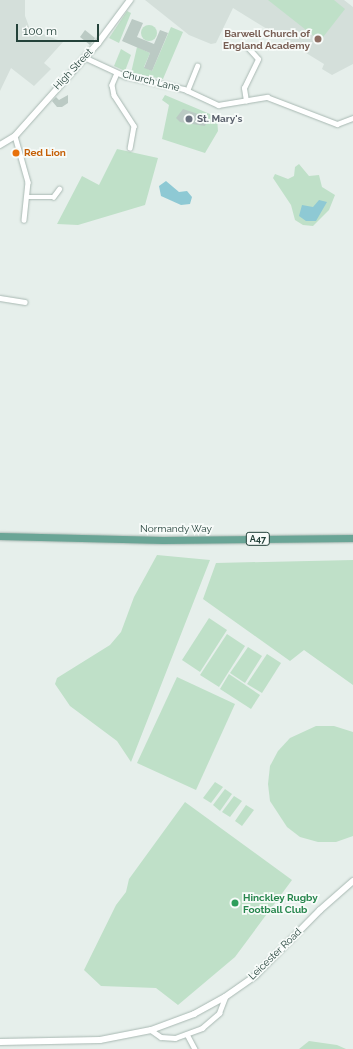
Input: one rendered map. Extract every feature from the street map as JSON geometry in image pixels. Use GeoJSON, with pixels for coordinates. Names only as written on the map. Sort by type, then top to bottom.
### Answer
{"type":"FeatureCollection","features":[{"type":"Feature","properties":{"kind":"main road","name":"High Street"},"geometry":{"type":"LineString","coordinates":[[0,145],[15,136],[84,57],[126,1]]}},
{"type":"Feature","properties":{"kind":"main road","name":"Normandy Way"},"geometry":{"type":"LineString","coordinates":[[0,536],[163,540],[353,538]]}},
{"type":"Feature","properties":{"kind":"main road","name":"Leicester Road"},"geometry":{"type":"LineString","coordinates":[[0,1042],[100,1040],[151,1030],[194,1014],[225,997],[256,975],[320,910],[353,881]]}},
{"type":"Feature","properties":{"kind":"street"},"geometry":{"type":"LineString","coordinates":[[248,48],[258,59],[265,61]]}},
{"type":"Feature","properties":{"kind":"street","name":"Church Lane"},"geometry":{"type":"LineString","coordinates":[[84,57],[117,73],[187,91],[218,105],[267,97],[279,99],[340,124],[353,118]]}},
{"type":"Feature","properties":{"kind":"street"},"geometry":{"type":"LineString","coordinates":[[246,101],[244,88],[258,59]]}},
{"type":"Feature","properties":{"kind":"street"},"geometry":{"type":"LineString","coordinates":[[187,91],[197,66]]}},
{"type":"Feature","properties":{"kind":"street"},"geometry":{"type":"LineString","coordinates":[[117,73],[113,90],[117,102],[134,126],[130,148]]}},
{"type":"Feature","properties":{"kind":"street"},"geometry":{"type":"LineString","coordinates":[[15,136],[28,182],[24,220]]}},
{"type":"Feature","properties":{"kind":"street"},"geometry":{"type":"LineString","coordinates":[[27,198],[53,198],[59,189]]}},
{"type":"Feature","properties":{"kind":"street"},"geometry":{"type":"LineString","coordinates":[[0,298],[25,302]]}},
{"type":"Feature","properties":{"kind":"street"},"geometry":{"type":"LineString","coordinates":[[151,1030],[161,1037],[187,1034],[202,1028],[219,1013],[225,997]]}},
{"type":"Feature","properties":{"kind":"street"},"geometry":{"type":"LineString","coordinates":[[187,1034],[195,1049]]}},
{"type":"Feature","properties":{"kind":"shaded area"},"geometry":{"type":"Polygon","coordinates":[[[0,0],[25,0],[25,16],[30,29],[63,42],[44,63],[51,69],[34,86],[11,68],[0,91],[0,0]]]}},
{"type":"Feature","properties":{"kind":"shaded area","name":"Barwell Church of England Academy"},"geometry":{"type":"Polygon","coordinates":[[[145,0],[344,0],[353,7],[353,64],[332,75],[322,69],[324,64],[233,8],[216,43],[211,44],[189,35],[145,0]]]}},
{"type":"Feature","properties":{"kind":"green space"},"geometry":{"type":"Polygon","coordinates":[[[268,0],[334,0],[345,9],[320,41],[268,0]]]}},
{"type":"Feature","properties":{"kind":"green space"},"geometry":{"type":"Polygon","coordinates":[[[127,11],[131,13],[119,43],[109,38],[127,11]]]}},
{"type":"Feature","properties":{"kind":"green space"},"geometry":{"type":"Polygon","coordinates":[[[149,25],[155,27],[157,33],[155,39],[149,41],[143,39],[141,33],[143,27],[149,25]]]}},
{"type":"Feature","properties":{"kind":"green space"},"geometry":{"type":"Polygon","coordinates":[[[171,27],[183,32],[163,79],[131,73],[137,47],[150,53],[144,67],[152,71],[171,27]]]}},
{"type":"Feature","properties":{"kind":"green space"},"geometry":{"type":"Polygon","coordinates":[[[121,49],[131,55],[125,71],[114,66],[121,49]]]}},
{"type":"Feature","properties":{"kind":"green space"},"geometry":{"type":"Polygon","coordinates":[[[165,95],[217,117],[218,131],[205,153],[162,139],[169,105],[162,100],[165,95]]]}},
{"type":"Feature","properties":{"kind":"green space"},"geometry":{"type":"Polygon","coordinates":[[[117,149],[158,158],[145,205],[78,225],[57,224],[82,176],[99,185],[117,149]]]}},
{"type":"Feature","properties":{"kind":"green space"},"geometry":{"type":"Polygon","coordinates":[[[299,164],[309,176],[319,175],[322,187],[335,195],[329,210],[313,226],[303,225],[295,220],[291,205],[273,178],[275,174],[288,179],[294,176],[295,167],[299,164]]]}},
{"type":"Feature","properties":{"kind":"green space"},"geometry":{"type":"Polygon","coordinates":[[[157,555],[210,560],[131,762],[117,741],[70,706],[55,684],[57,678],[110,645],[121,632],[134,597],[157,555]]]}},
{"type":"Feature","properties":{"kind":"green space"},"geometry":{"type":"Polygon","coordinates":[[[353,560],[353,685],[304,650],[290,661],[203,599],[216,563],[353,560]]]}},
{"type":"Feature","properties":{"kind":"green space"},"geometry":{"type":"Polygon","coordinates":[[[209,618],[227,630],[200,672],[182,660],[209,618]]]}},
{"type":"Feature","properties":{"kind":"green space"},"geometry":{"type":"Polygon","coordinates":[[[227,634],[245,646],[219,687],[200,675],[227,634]]]}},
{"type":"Feature","properties":{"kind":"green space"},"geometry":{"type":"Polygon","coordinates":[[[248,647],[262,656],[245,683],[230,673],[248,647]]]}},
{"type":"Feature","properties":{"kind":"green space"},"geometry":{"type":"Polygon","coordinates":[[[267,654],[281,663],[262,693],[247,684],[267,654]]]}},
{"type":"Feature","properties":{"kind":"green space"},"geometry":{"type":"Polygon","coordinates":[[[229,674],[260,695],[251,709],[220,689],[229,674]]]}},
{"type":"Feature","properties":{"kind":"green space"},"geometry":{"type":"Polygon","coordinates":[[[177,677],[235,704],[196,790],[137,763],[177,677]]]}},
{"type":"Feature","properties":{"kind":"green space"},"geometry":{"type":"Polygon","coordinates":[[[316,726],[334,726],[353,732],[353,836],[336,842],[318,842],[300,837],[287,827],[270,801],[268,784],[270,766],[278,751],[290,738],[316,726]]]}},
{"type":"Feature","properties":{"kind":"green space"},"geometry":{"type":"Polygon","coordinates":[[[215,782],[223,787],[211,803],[203,798],[215,782]]]}},
{"type":"Feature","properties":{"kind":"green space"},"geometry":{"type":"Polygon","coordinates":[[[225,789],[232,794],[220,811],[213,805],[225,789]]]}},
{"type":"Feature","properties":{"kind":"green space"},"geometry":{"type":"Polygon","coordinates":[[[234,796],[242,801],[230,817],[222,812],[234,796]]]}},
{"type":"Feature","properties":{"kind":"green space"},"geometry":{"type":"Polygon","coordinates":[[[185,802],[292,880],[235,957],[178,1005],[156,988],[101,986],[84,970],[116,905],[126,892],[129,879],[185,802]]]}},
{"type":"Feature","properties":{"kind":"green space"},"geometry":{"type":"Polygon","coordinates":[[[246,805],[254,810],[242,826],[235,821],[246,805]]]}},
{"type":"Feature","properties":{"kind":"green space"},"geometry":{"type":"Polygon","coordinates":[[[309,1041],[337,1045],[346,1049],[299,1049],[309,1041]]]}},
{"type":"Feature","properties":{"kind":"water"},"geometry":{"type":"Polygon","coordinates":[[[166,181],[179,192],[187,191],[192,197],[190,204],[181,205],[161,196],[159,186],[166,181]]]}},
{"type":"Feature","properties":{"kind":"water"},"geometry":{"type":"Polygon","coordinates":[[[319,200],[327,202],[316,221],[306,221],[299,216],[302,205],[313,207],[319,200]]]}},
{"type":"Feature","properties":{"kind":"building"},"geometry":{"type":"Polygon","coordinates":[[[132,19],[143,23],[137,37],[154,44],[160,30],[168,33],[152,71],[144,68],[150,53],[122,41],[132,19]]]}},
{"type":"Feature","properties":{"kind":"building"},"geometry":{"type":"Polygon","coordinates":[[[85,30],[95,38],[90,45],[80,37],[85,30]]]}},
{"type":"Feature","properties":{"kind":"building"},"geometry":{"type":"Polygon","coordinates":[[[68,95],[68,103],[62,107],[57,107],[52,101],[56,97],[59,100],[68,95]]]}},
{"type":"Feature","properties":{"kind":"building","name":"St. Mary's"},"geometry":{"type":"Polygon","coordinates":[[[183,109],[198,114],[197,118],[207,121],[205,126],[180,122],[176,118],[183,109]]]}},
{"type":"Feature","properties":{"kind":"place","name":"Barwell Church of England Academy"},"geometry":{"type":"Point","coordinates":[318,39]}},
{"type":"Feature","properties":{"kind":"place","name":"St. Mary's"},"geometry":{"type":"Point","coordinates":[189,119]}},
{"type":"Feature","properties":{"kind":"place","name":"Red Lion"},"geometry":{"type":"Point","coordinates":[16,153]}},
{"type":"Feature","properties":{"kind":"place","name":"Hinckley Rugby Football Club"},"geometry":{"type":"Point","coordinates":[235,903]}}]}
